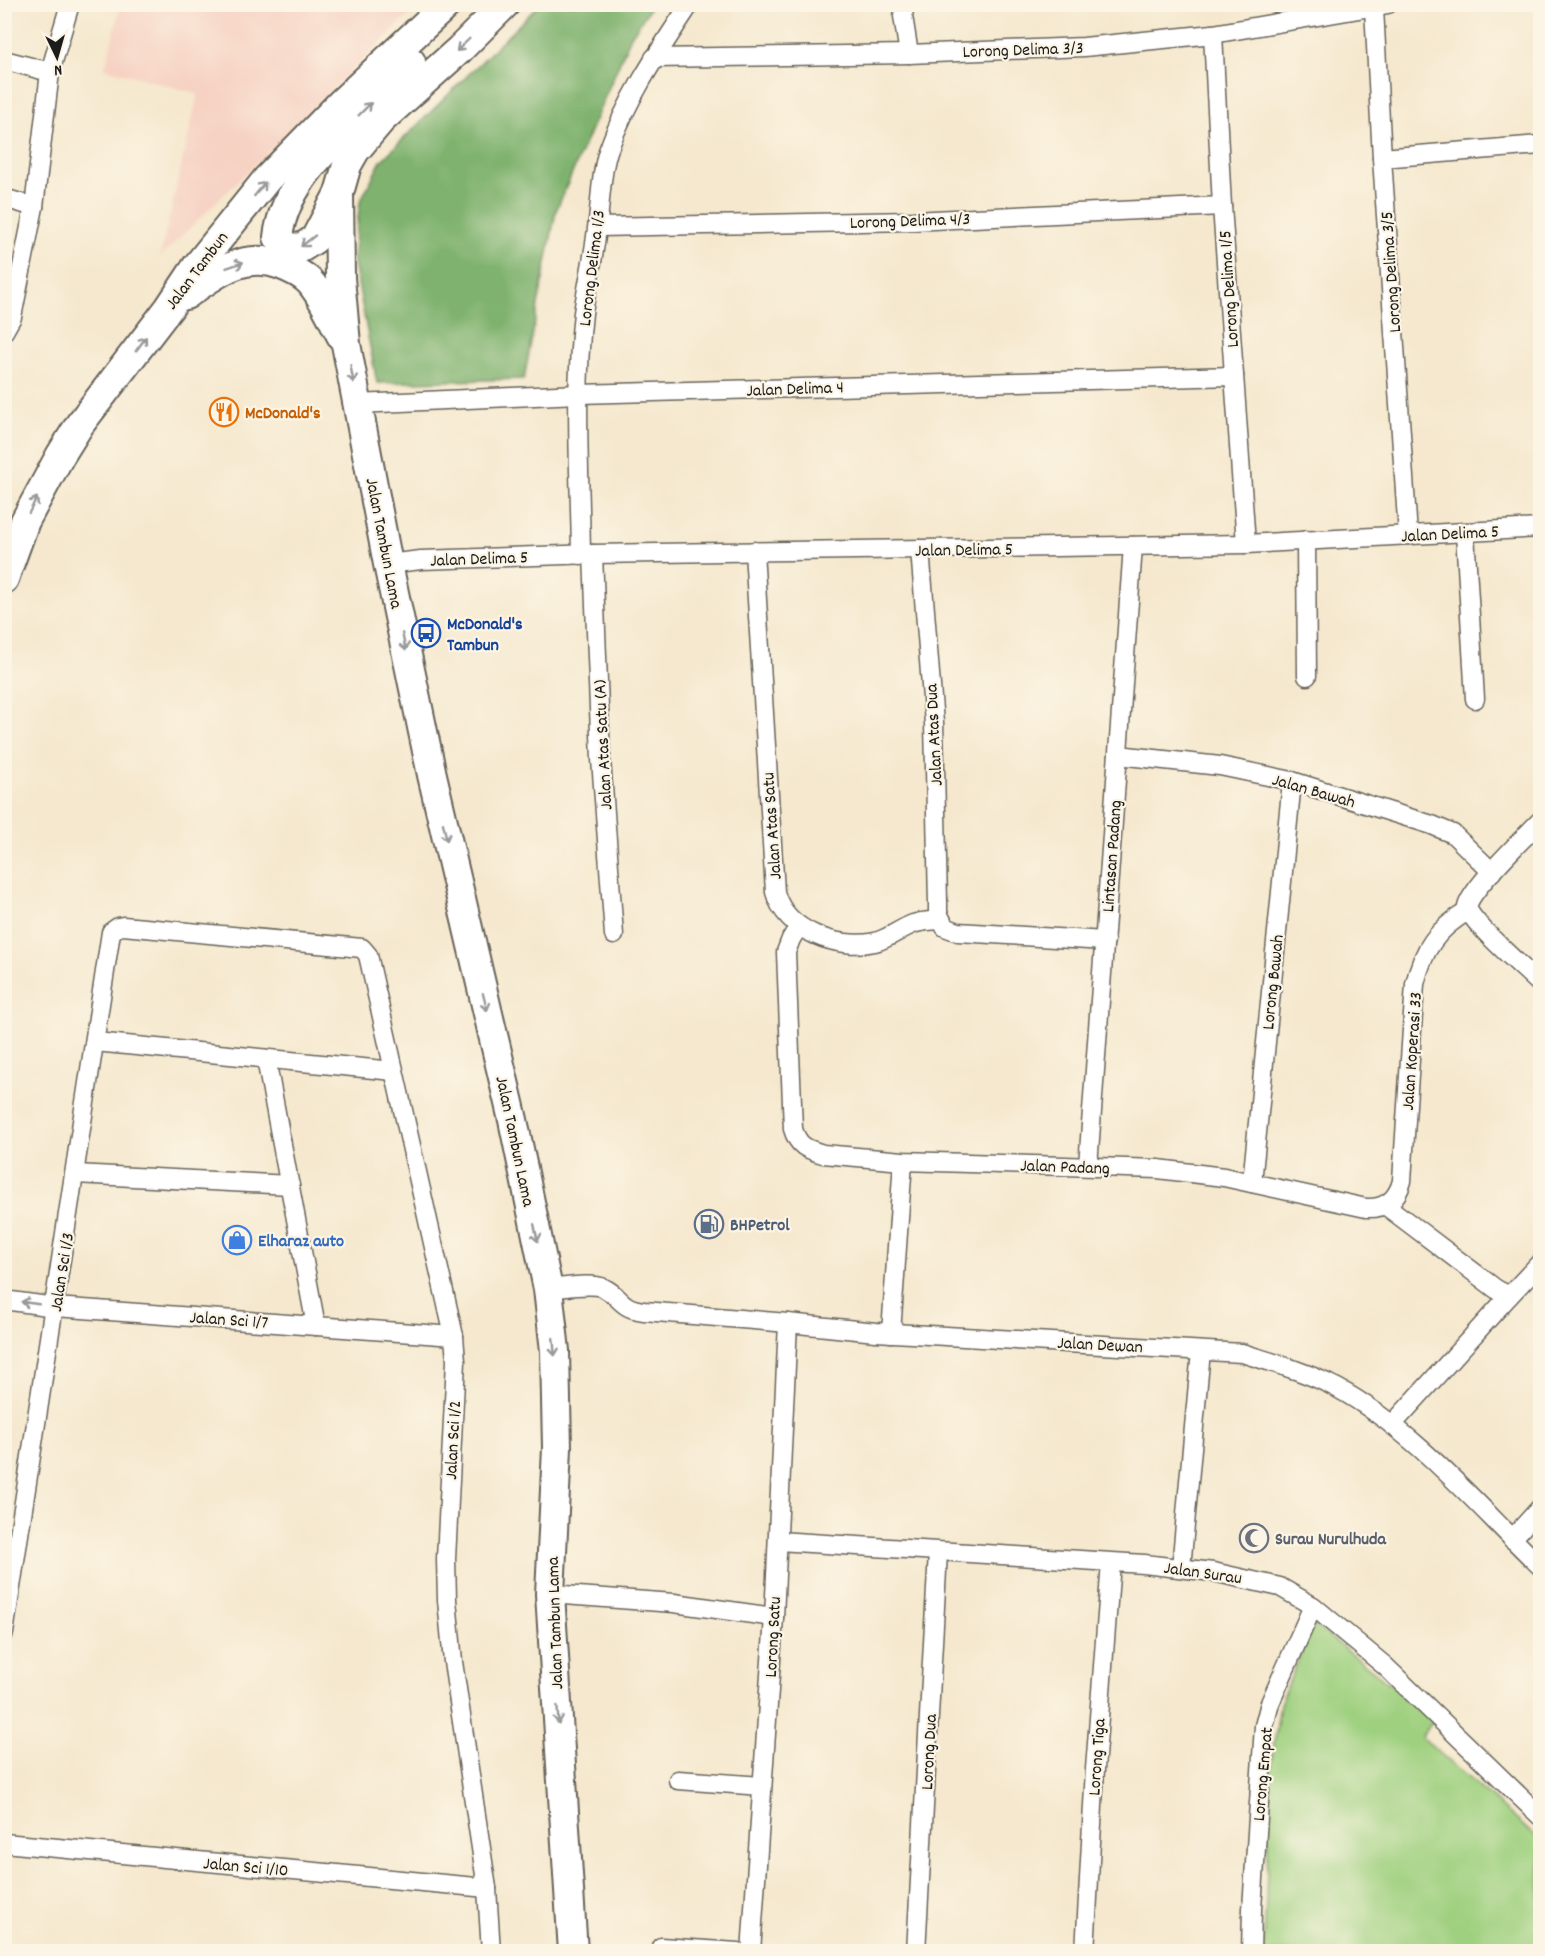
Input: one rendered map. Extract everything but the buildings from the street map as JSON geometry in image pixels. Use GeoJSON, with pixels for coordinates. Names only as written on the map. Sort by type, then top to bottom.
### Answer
{"type":"FeatureCollection","features":[{"type":"Feature","properties":{"kind":"main road","name":"Jalan Tambun"},"geometry":{"type":"LineString","coordinates":[[4,579],[25,521],[60,456],[80,424],[169,308],[197,266],[267,179],[350,95],[447,4]]}},
{"type":"Feature","properties":{"kind":"main road"},"geometry":{"type":"LineString","coordinates":[[468,4],[315,160],[293,191],[280,221],[278,237],[287,247],[301,248],[315,239],[339,193],[347,165],[355,151],[382,119],[459,50],[505,4]]}},
{"type":"Feature","properties":{"kind":"main road"},"geometry":{"type":"LineString","coordinates":[[339,193],[340,278],[346,344]]}},
{"type":"Feature","properties":{"kind":"main road"},"geometry":{"type":"LineString","coordinates":[[169,308],[218,272],[236,264],[262,260],[285,267],[309,281],[346,344]]}},
{"type":"Feature","properties":{"kind":"main road","name":"Jalan Tambun Lama"},"geometry":{"type":"LineString","coordinates":[[346,344],[388,564],[432,775],[513,1120],[548,1289],[555,1351],[557,1448],[550,1594],[573,1952]]}},
{"type":"Feature","properties":{"kind":"street"},"geometry":{"type":"LineString","coordinates":[[5,330],[12,317],[34,207],[50,72],[70,4]]}},
{"type":"Feature","properties":{"kind":"street","name":"Lorong Delima 1/3"},"geometry":{"type":"LineString","coordinates":[[587,554],[579,394],[583,314],[598,227],[601,184],[608,153],[626,110],[654,58],[690,4]]}},
{"type":"Feature","properties":{"kind":"street"},"geometry":{"type":"LineString","coordinates":[[904,4],[903,16],[909,54]]}},
{"type":"Feature","properties":{"kind":"street","name":"Lorong Delima 3/3"},"geometry":{"type":"LineString","coordinates":[[654,58],[909,54],[1084,48],[1213,34],[1381,6]]}},
{"type":"Feature","properties":{"kind":"street","name":"Lorong Delima 3/5"},"geometry":{"type":"LineString","coordinates":[[1381,6],[1382,158],[1408,535]]}},
{"type":"Feature","properties":{"kind":"street","name":"Lorong Delima 1/5"},"geometry":{"type":"LineString","coordinates":[[1213,34],[1222,206],[1246,544]]}},
{"type":"Feature","properties":{"kind":"street"},"geometry":{"type":"LineString","coordinates":[[4,60],[50,72]]}},
{"type":"Feature","properties":{"kind":"street"},"geometry":{"type":"LineString","coordinates":[[1382,158],[1540,145]]}},
{"type":"Feature","properties":{"kind":"street"},"geometry":{"type":"LineString","coordinates":[[4,198],[34,207]]}},
{"type":"Feature","properties":{"kind":"street","name":"Lorong Delima 4/3"},"geometry":{"type":"LineString","coordinates":[[598,227],[914,221],[1222,206]]}},
{"type":"Feature","properties":{"kind":"street","name":"Jalan Delima 4"},"geometry":{"type":"LineString","coordinates":[[358,410],[579,394],[1234,376]]}},
{"type":"Feature","properties":{"kind":"street","name":"Jalan Delima 5"},"geometry":{"type":"LineString","coordinates":[[388,564],[422,560],[587,554],[1246,544],[1540,528]]}},
{"type":"Feature","properties":{"kind":"street"},"geometry":{"type":"LineString","coordinates":[[1465,532],[1475,699]]}},
{"type":"Feature","properties":{"kind":"street"},"geometry":{"type":"LineString","coordinates":[[1306,540],[1308,676]]}},
{"type":"Feature","properties":{"kind":"street","name":"Lintasan Padang"},"geometry":{"type":"LineString","coordinates":[[1088,1166],[1133,546]]}},
{"type":"Feature","properties":{"kind":"street","name":"Jalan Atas Dua"},"geometry":{"type":"LineString","coordinates":[[920,549],[934,723],[940,920]]}},
{"type":"Feature","properties":{"kind":"street","name":"Jalan Atas Satu"},"geometry":{"type":"LineString","coordinates":[[754,551],[775,892],[778,904],[798,926]]}},
{"type":"Feature","properties":{"kind":"street","name":"Jalan Atas Satu (A)"},"geometry":{"type":"LineString","coordinates":[[587,554],[614,935]]}},
{"type":"Feature","properties":{"kind":"street","name":"Jalan Bawah"},"geometry":{"type":"LineString","coordinates":[[1118,755],[1220,766],[1292,781],[1432,825],[1452,834],[1492,872]]}},
{"type":"Feature","properties":{"kind":"street","name":"Lorong Bawah"},"geometry":{"type":"LineString","coordinates":[[1252,1183],[1292,781]]}},
{"type":"Feature","properties":{"kind":"street","name":"Jalan Koperasi 33"},"geometry":{"type":"LineString","coordinates":[[1385,1205],[1394,1199],[1402,1181],[1415,984],[1419,964],[1434,937],[1468,911],[1470,898],[1540,821]]}},
{"type":"Feature","properties":{"kind":"street"},"geometry":{"type":"LineString","coordinates":[[1468,911],[1485,931],[1540,984]]}},
{"type":"Feature","properties":{"kind":"street"},"geometry":{"type":"LineString","coordinates":[[798,926],[839,942],[860,945],[878,941],[913,924],[940,920],[945,927],[958,932],[1104,941]]}},
{"type":"Feature","properties":{"kind":"street","name":"Jalan Padang"},"geometry":{"type":"LineString","coordinates":[[798,926],[786,952],[793,1129],[796,1139],[803,1146],[822,1154],[903,1161],[1158,1169],[1224,1177],[1366,1208],[1385,1205]]}},
{"type":"Feature","properties":{"kind":"street","name":"Jalan Sci 1/3"},"geometry":{"type":"LineString","coordinates":[[4,1633],[111,932],[118,927],[130,927],[351,945]]}},
{"type":"Feature","properties":{"kind":"street","name":"Jalan Sci 1/2"},"geometry":{"type":"LineString","coordinates":[[351,945],[362,948],[368,955],[454,1336],[456,1361],[446,1559],[447,1600],[453,1662],[487,1888],[491,1952]]}},
{"type":"Feature","properties":{"kind":"street"},"geometry":{"type":"LineString","coordinates":[[95,1042],[394,1071]]}},
{"type":"Feature","properties":{"kind":"street"},"geometry":{"type":"LineString","coordinates":[[267,1059],[316,1326]]}},
{"type":"Feature","properties":{"kind":"street"},"geometry":{"type":"LineString","coordinates":[[891,1333],[903,1161]]}},
{"type":"Feature","properties":{"kind":"street"},"geometry":{"type":"LineString","coordinates":[[75,1174],[290,1185]]}},
{"type":"Feature","properties":{"kind":"street"},"geometry":{"type":"LineString","coordinates":[[1385,1205],[1496,1289],[1509,1296]]}},
{"type":"Feature","properties":{"kind":"street"},"geometry":{"type":"LineString","coordinates":[[1392,1425],[1540,1263]]}},
{"type":"Feature","properties":{"kind":"street","name":"Jalan Dewan"},"geometry":{"type":"LineString","coordinates":[[548,1289],[595,1285],[603,1287],[625,1306],[634,1310],[891,1333],[1242,1353],[1290,1368],[1336,1388],[1392,1425],[1437,1464],[1540,1566]]}},
{"type":"Feature","properties":{"kind":"street","name":"Jalan Sci 1/7"},"geometry":{"type":"LineString","coordinates":[[4,1300],[55,1307],[454,1336]]}},
{"type":"Feature","properties":{"kind":"street","name":"Lorong Satu"},"geometry":{"type":"LineString","coordinates":[[751,1952],[774,1617],[788,1323]]}},
{"type":"Feature","properties":{"kind":"street"},"geometry":{"type":"LineString","coordinates":[[1181,1568],[1201,1351]]}},
{"type":"Feature","properties":{"kind":"street"},"geometry":{"type":"LineString","coordinates":[[1512,1539],[1540,1508]]}},
{"type":"Feature","properties":{"kind":"street","name":"Jalan Surau"},"geometry":{"type":"LineString","coordinates":[[778,1541],[1181,1568],[1271,1584],[1289,1591],[1313,1606],[1385,1666],[1540,1816]]}},
{"type":"Feature","properties":{"kind":"street","name":"Lorong Dua"},"geometry":{"type":"LineString","coordinates":[[916,1952],[938,1552]]}},
{"type":"Feature","properties":{"kind":"street","name":"Lorong Tiga"},"geometry":{"type":"LineString","coordinates":[[1084,1952],[1111,1563]]}},
{"type":"Feature","properties":{"kind":"street"},"geometry":{"type":"LineString","coordinates":[[550,1594],[674,1603],[774,1617]]}},
{"type":"Feature","properties":{"kind":"street","name":"Lorong Empat"},"geometry":{"type":"LineString","coordinates":[[1251,1952],[1264,1726],[1270,1703],[1313,1606]]}},
{"type":"Feature","properties":{"kind":"street"},"geometry":{"type":"LineString","coordinates":[[678,1780],[762,1786]]}},
{"type":"Feature","properties":{"kind":"street","name":"Jalan Sci 1/10"},"geometry":{"type":"LineString","coordinates":[[4,1843],[487,1888]]}},
{"type":"Feature","properties":{"kind":"street"},"geometry":{"type":"LineString","coordinates":[[661,1947],[738,1952]]}},
{"type":"Feature","properties":{"kind":"shaded area"},"geometry":{"type":"Polygon","coordinates":[[[121,4],[419,5],[160,257],[198,94],[105,68],[121,4]]]}},
{"type":"Feature","properties":{"kind":"green space"},"geometry":{"type":"Polygon","coordinates":[[[539,5],[652,5],[631,36],[556,211],[524,379],[377,383],[353,258],[360,202],[381,161],[539,5]]]}},
{"type":"Feature","properties":{"kind":"green space"},"geometry":{"type":"Polygon","coordinates":[[[1313,1624],[1435,1719],[1421,1737],[1540,1840],[1540,1951],[1264,1952],[1271,1765],[1280,1704],[1313,1624]]]}},
{"type":"Feature","properties":{"kind":"place","name":"McDonald's"},"geometry":{"type":"Point","coordinates":[224,412]}},
{"type":"Feature","properties":{"kind":"place","name":"McDonald's Tambun"},"geometry":{"type":"Point","coordinates":[426,633]}},
{"type":"Feature","properties":{"kind":"place","name":"BHPetrol"},"geometry":{"type":"Point","coordinates":[709,1224]}},
{"type":"Feature","properties":{"kind":"place","name":"Elharaz auto"},"geometry":{"type":"Point","coordinates":[237,1240]}},
{"type":"Feature","properties":{"kind":"place","name":"Surau Nurulhuda"},"geometry":{"type":"Point","coordinates":[1254,1538]}}]}
